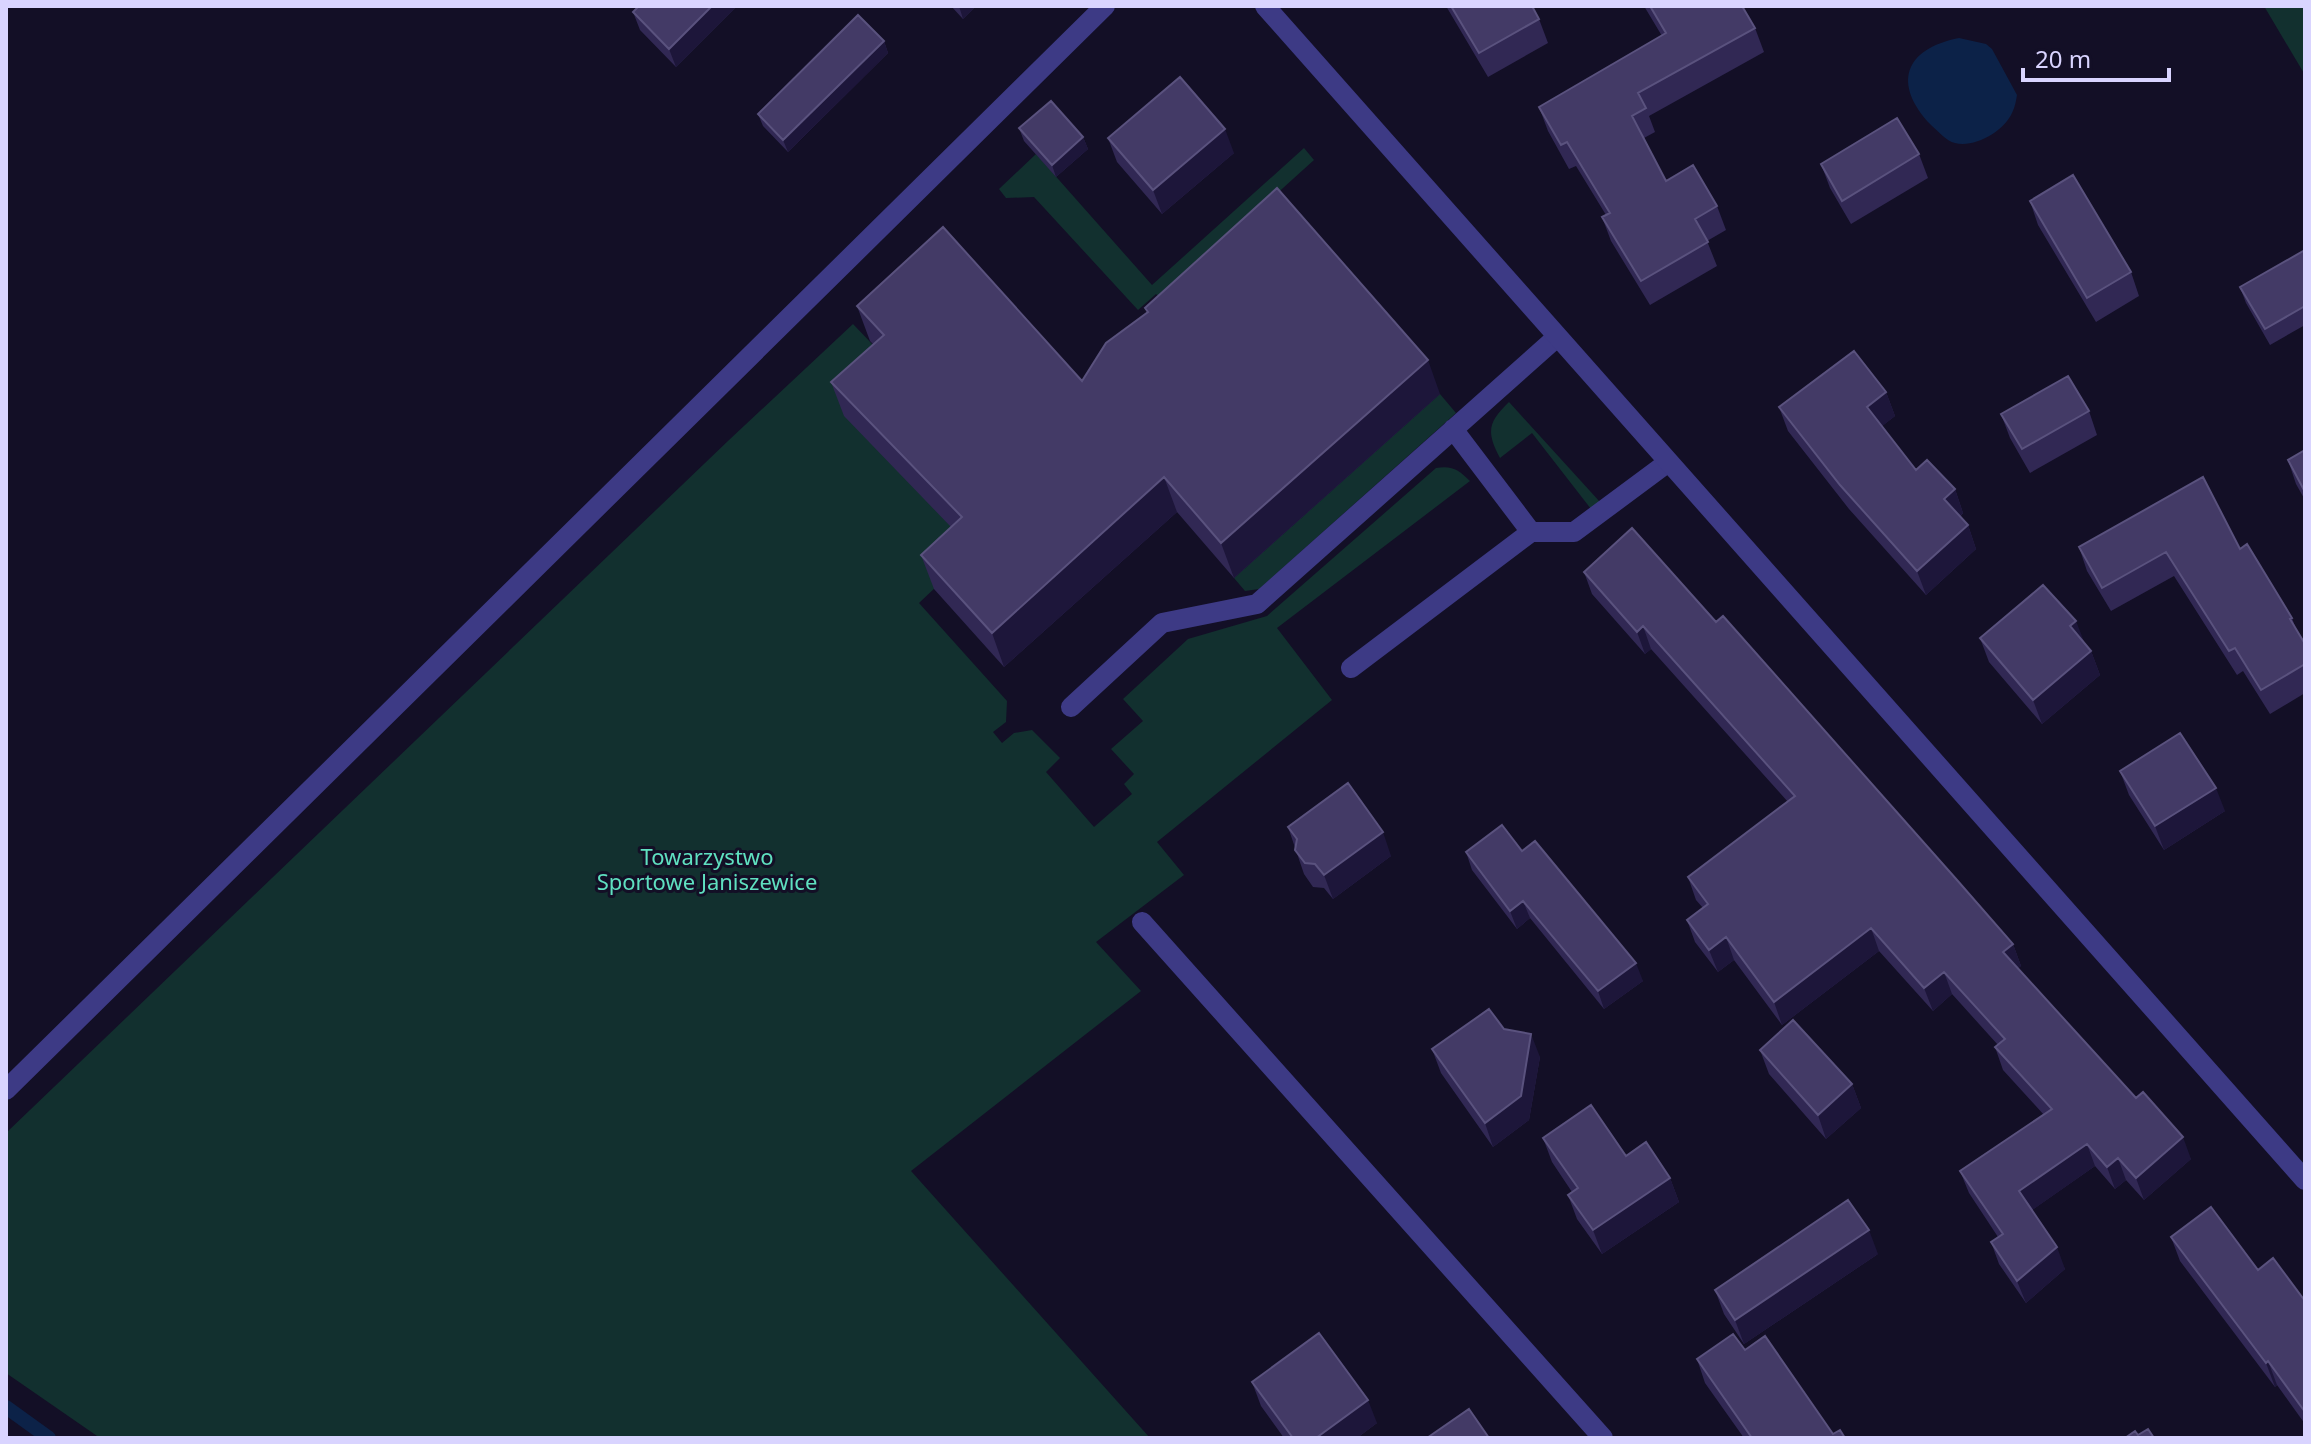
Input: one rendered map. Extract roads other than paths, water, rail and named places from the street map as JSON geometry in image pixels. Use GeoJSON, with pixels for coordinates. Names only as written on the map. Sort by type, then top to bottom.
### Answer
{"type":"FeatureCollection","features":[{"type":"Feature","properties":{"kind":"street"},"geometry":{"type":"LineString","coordinates":[[6,1090],[1105,6]]}},
{"type":"Feature","properties":{"kind":"street"},"geometry":{"type":"LineString","coordinates":[[1265,6],[2305,1180]]}},
{"type":"Feature","properties":{"kind":"street"},"geometry":{"type":"LineString","coordinates":[[1071,707],[1162,623],[1257,604],[1557,337]]}},
{"type":"Feature","properties":{"kind":"street"},"geometry":{"type":"LineString","coordinates":[[1453,429],[1531,532]]}},
{"type":"Feature","properties":{"kind":"street"},"geometry":{"type":"LineString","coordinates":[[1351,668],[1531,532],[1574,532],[1667,463]]}},
{"type":"Feature","properties":{"kind":"street"},"geometry":{"type":"LineString","coordinates":[[1142,922],[1603,1438]]}},
{"type":"Feature","properties":{"kind":"water"},"geometry":{"type":"Polygon","coordinates":[[[1959,38],[1986,44],[1992,49],[2017,95],[2012,113],[2003,126],[1988,137],[1963,144],[1948,140],[1931,125],[1911,96],[1908,82],[1910,70],[1926,50],[1959,38]]]}},
{"type":"Feature","properties":{"kind":"waterway"},"geometry":{"type":"LineString","coordinates":[[6,1407],[49,1438]]}},
{"type":"Feature","properties":{"kind":"park label","name":"Towarzystwo Sportowe Janiszewice"},"geometry":{"type":"Point","coordinates":[707,868]}}]}
